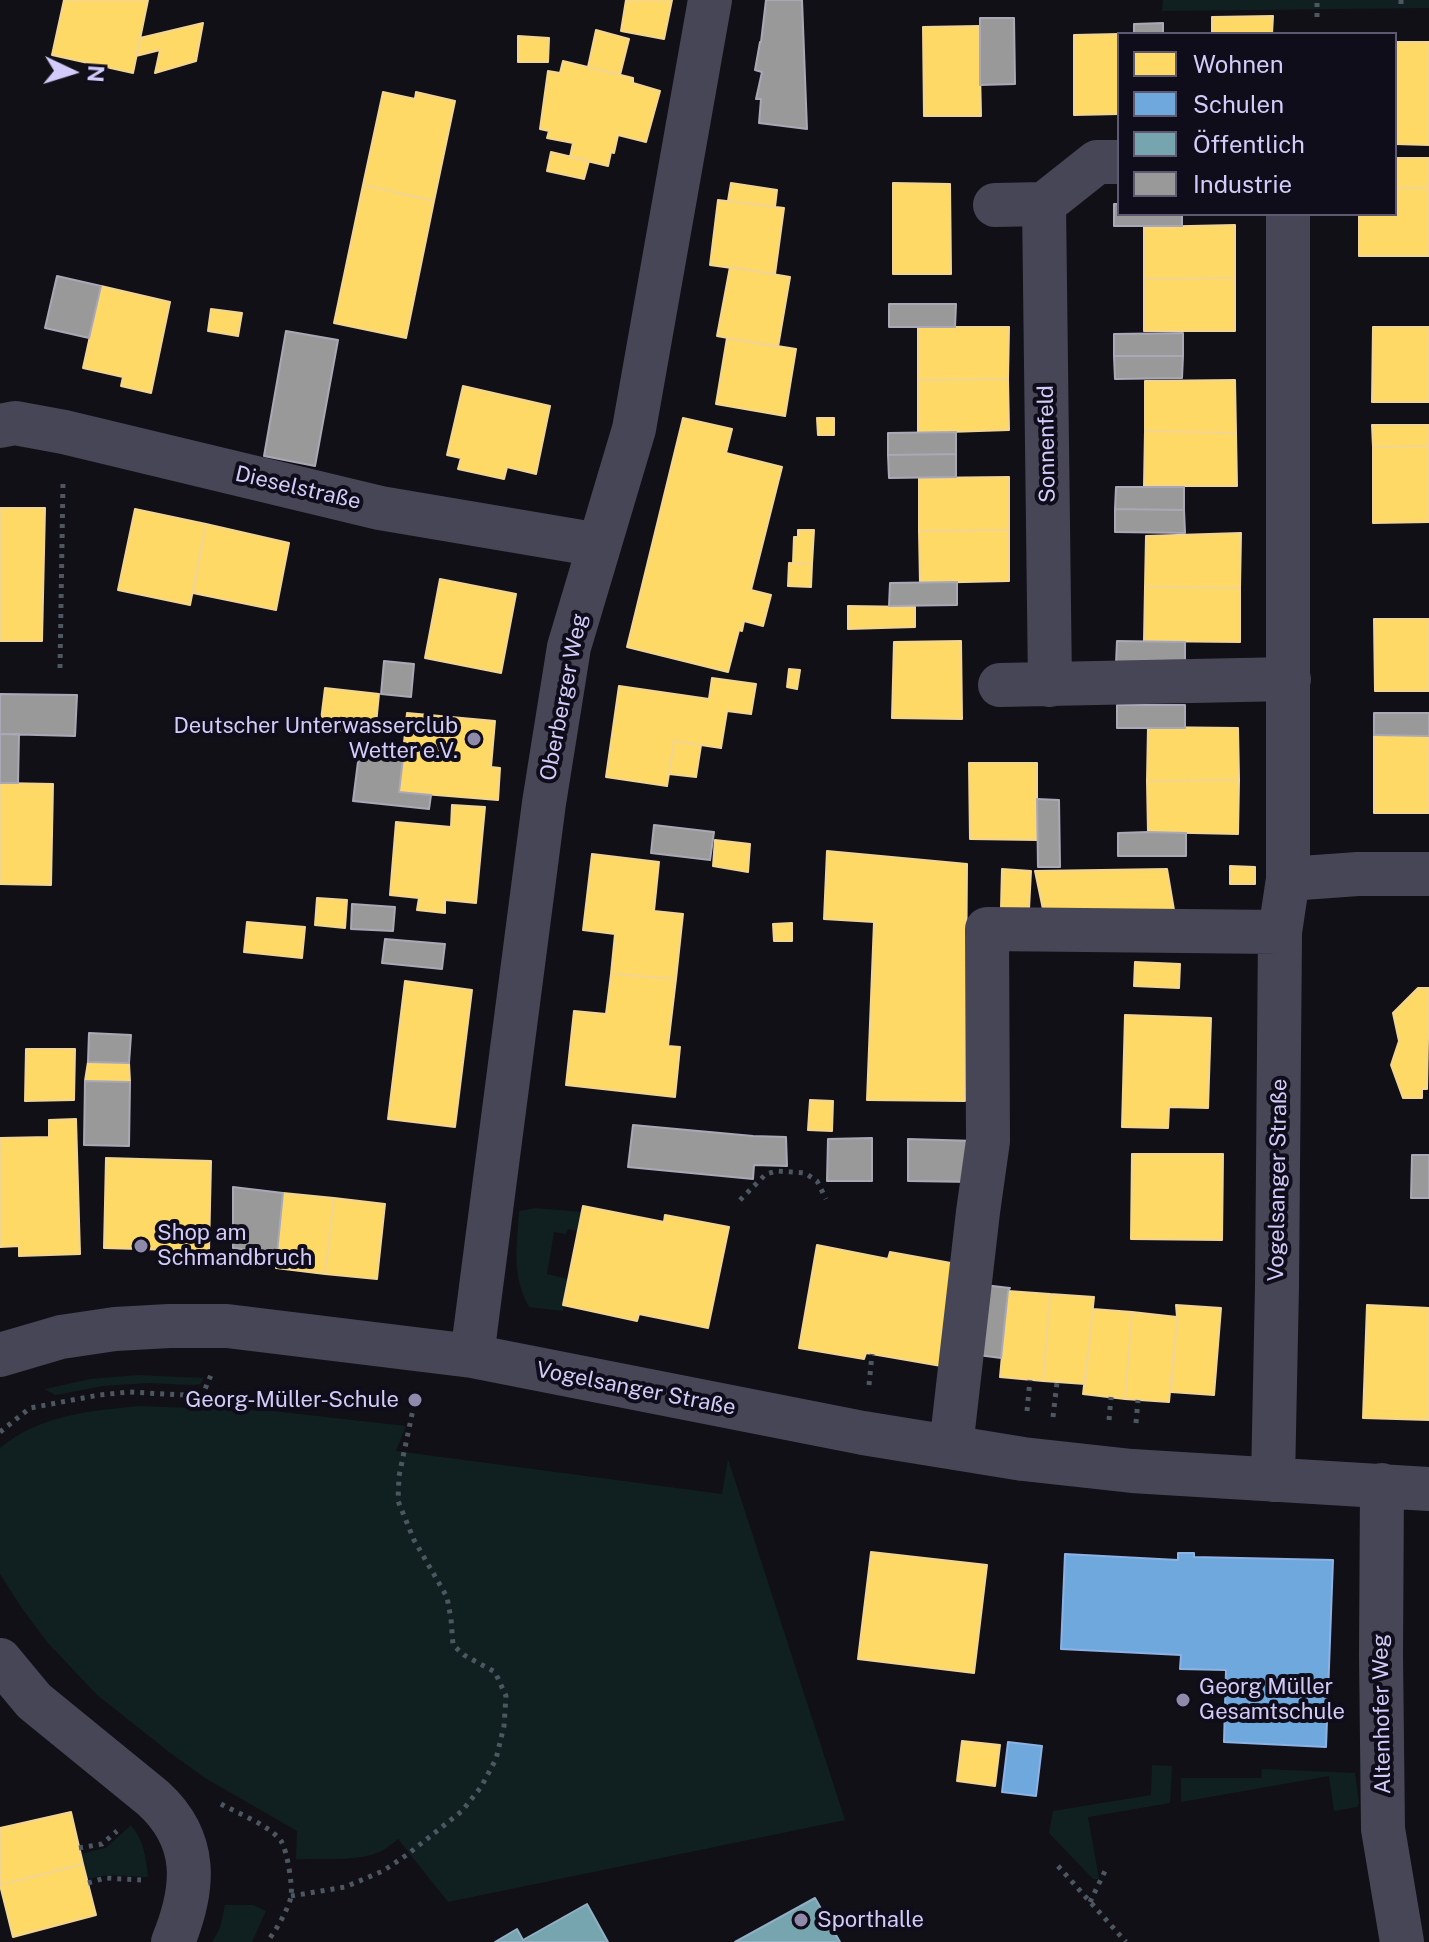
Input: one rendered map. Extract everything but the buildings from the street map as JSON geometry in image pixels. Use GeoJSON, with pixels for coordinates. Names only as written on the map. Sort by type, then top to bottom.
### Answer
{"type":"FeatureCollection","features":[{"type":"Feature","properties":{"kind":"street","name":"Oberberger Weg"},"geometry":{"type":"LineString","coordinates":[[472,1356],[544,803],[569,647],[634,429],[710,0]]}},
{"type":"Feature","properties":{"kind":"street"},"geometry":{"type":"LineString","coordinates":[[995,205],[1044,204],[1097,162],[1117,162]]}},
{"type":"Feature","properties":{"kind":"street","name":"Sonnenfeld"},"geometry":{"type":"LineString","coordinates":[[1044,204],[1050,685]]}},
{"type":"Feature","properties":{"kind":"street"},"geometry":{"type":"LineString","coordinates":[[1288,216],[1288,879],[1358,874],[1429,874]]}},
{"type":"Feature","properties":{"kind":"street","name":"Dieselstraße"},"geometry":{"type":"LineString","coordinates":[[0,426],[15,423],[64,432],[380,508],[599,545]]}},
{"type":"Feature","properties":{"kind":"street"},"geometry":{"type":"LineString","coordinates":[[1000,685],[1289,679]]}},
{"type":"Feature","properties":{"kind":"street","name":"Vogelsanger Straße"},"geometry":{"type":"LineString","coordinates":[[1273,1480],[1280,932],[1288,879]]}},
{"type":"Feature","properties":{"kind":"street"},"geometry":{"type":"LineString","coordinates":[[951,1447],[988,1141],[987,929],[1280,932]]}},
{"type":"Feature","properties":{"kind":"street","name":"Vogelsanger Straße"},"geometry":{"type":"LineString","coordinates":[[0,1355],[61,1337],[115,1329],[227,1326],[472,1356],[863,1433],[1023,1459],[1118,1470],[1429,1489]]}},
{"type":"Feature","properties":{"kind":"street","name":"Altenhofer Weg"},"geometry":{"type":"LineString","coordinates":[[1382,1485],[1383,1829],[1402,1942]]}},
{"type":"Feature","properties":{"kind":"street"},"geometry":{"type":"LineString","coordinates":[[0,1660],[34,1701],[153,1798],[177,1826],[189,1862],[190,1882],[173,1942]]}},
{"type":"Feature","properties":{"kind":"path"},"geometry":{"type":"LineString","coordinates":[[1317,0],[1317,17]]}},
{"type":"Feature","properties":{"kind":"path"},"geometry":{"type":"LineString","coordinates":[[60,668],[64,432]]}},
{"type":"Feature","properties":{"kind":"path"},"geometry":{"type":"LineString","coordinates":[[740,1200],[766,1174],[777,1171],[805,1173],[817,1181],[826,1199]]}},
{"type":"Feature","properties":{"kind":"path"},"geometry":{"type":"LineString","coordinates":[[0,1432],[30,1408],[99,1395],[129,1392],[202,1396],[227,1326]]}},
{"type":"Feature","properties":{"kind":"path"},"geometry":{"type":"LineString","coordinates":[[291,1896],[345,1887],[383,1871],[408,1854],[462,1811],[481,1787],[496,1759],[502,1737],[506,1696],[495,1672],[464,1655],[453,1645],[447,1597],[414,1540],[398,1501],[399,1476],[415,1400]]}},
{"type":"Feature","properties":{"kind":"path"},"geometry":{"type":"LineString","coordinates":[[79,1848],[102,1844],[117,1830]]}},
{"type":"Feature","properties":{"kind":"path"},"geometry":{"type":"LineString","coordinates":[[267,1942],[276,1930],[291,1896],[287,1855],[282,1842]]}},
{"type":"Feature","properties":{"kind":"path"},"geometry":{"type":"LineString","coordinates":[[1058,1866],[1126,1942]]}},
{"type":"Feature","properties":{"kind":"path"},"geometry":{"type":"LineString","coordinates":[[1090,1902],[1106,1869]]}},
{"type":"Feature","properties":{"kind":"path"},"geometry":{"type":"LineString","coordinates":[[88,1883],[105,1878],[135,1879]]}},
{"type":"Feature","properties":{"kind":"shaded area"},"geometry":{"type":"Polygon","coordinates":[[[1163,0],[1429,0],[1429,8],[1162,11],[1163,0]]]}},
{"type":"Feature","properties":{"kind":"shaded area"},"geometry":{"type":"Polygon","coordinates":[[[536,1208],[581,1212],[577,1231],[568,1229],[566,1234],[554,1232],[547,1274],[568,1279],[563,1311],[529,1307],[523,1295],[516,1260],[519,1211],[536,1208]]]}},
{"type":"Feature","properties":{"kind":"shaded area"},"geometry":{"type":"Polygon","coordinates":[[[138,1375],[203,1380],[200,1384],[192,1385],[149,1383],[103,1386],[55,1395],[45,1389],[90,1379],[138,1375]]]}},
{"type":"Feature","properties":{"kind":"shaded area"},"geometry":{"type":"Polygon","coordinates":[[[138,1406],[272,1411],[406,1426],[396,1451],[722,1494],[728,1459],[845,1820],[448,1902],[398,1839],[369,1856],[296,1859],[297,1831],[205,1778],[97,1695],[48,1643],[0,1574],[0,1448],[31,1428],[66,1416],[138,1406]]]}},
{"type":"Feature","properties":{"kind":"shaded area"},"geometry":{"type":"Polygon","coordinates":[[[1152,1765],[1172,1766],[1170,1803],[1088,1817],[1099,1879],[1093,1879],[1049,1833],[1053,1811],[1151,1795],[1152,1765]]]}},
{"type":"Feature","properties":{"kind":"shaded area"},"geometry":{"type":"Polygon","coordinates":[[[1262,1769],[1355,1773],[1359,1803],[1357,1807],[1334,1811],[1329,1776],[1181,1802],[1181,1778],[1261,1778],[1262,1769]]]}},
{"type":"Feature","properties":{"kind":"shaded area"},"geometry":{"type":"Polygon","coordinates":[[[131,1825],[144,1850],[148,1877],[108,1875],[87,1879],[80,1854],[106,1848],[131,1825]]]}},
{"type":"Feature","properties":{"kind":"shaded area"},"geometry":{"type":"Polygon","coordinates":[[[225,1905],[253,1905],[266,1911],[252,1942],[212,1942],[220,1928],[225,1905]]]}},
{"type":"Feature","properties":{"kind":"place","name":"Deutscher Unterwasserclub Wetter e.V."},"geometry":{"type":"Point","coordinates":[474,739]}},
{"type":"Feature","properties":{"kind":"place","name":"Shop am Schmandbruch"},"geometry":{"type":"Point","coordinates":[141,1246]}},
{"type":"Feature","properties":{"kind":"place","name":"Georg-Müller-Schule"},"geometry":{"type":"Point","coordinates":[415,1400]}},
{"type":"Feature","properties":{"kind":"place","name":"Georg Müller Gesamtschule"},"geometry":{"type":"Point","coordinates":[1183,1700]}},
{"type":"Feature","properties":{"kind":"place","name":"Sporthalle"},"geometry":{"type":"Point","coordinates":[801,1920]}}]}
